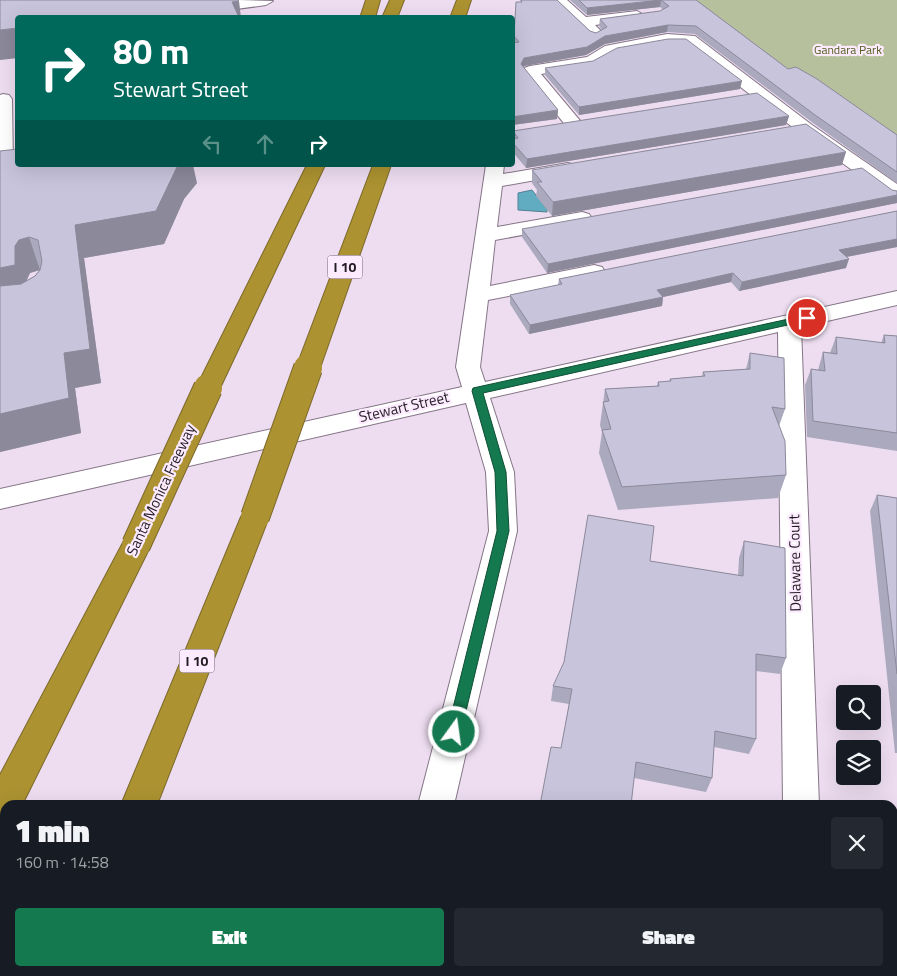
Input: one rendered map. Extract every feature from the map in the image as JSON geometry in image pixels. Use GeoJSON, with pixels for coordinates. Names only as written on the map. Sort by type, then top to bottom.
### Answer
{"type":"FeatureCollection","features":[{"type":"Feature","properties":{"kind":"highway"},"geometry":{"type":"LineString","coordinates":[[368,15],[373,0]]}},
{"type":"Feature","properties":{"kind":"highway"},"geometry":{"type":"LineString","coordinates":[[390,15],[397,0]]}},
{"type":"Feature","properties":{"kind":"highway"},"geometry":{"type":"LineString","coordinates":[[457,15],[464,0]]}},
{"type":"Feature","properties":{"kind":"highway","name":"Santa Monica Freeway"},"geometry":{"type":"LineString","coordinates":[[6,800],[136,544],[208,388],[315,167]]}},
{"type":"Feature","properties":{"kind":"highway","name":"I 10"},"geometry":{"type":"LineString","coordinates":[[141,800],[255,518],[381,167]]}},
{"type":"Feature","properties":{"kind":"street"},"geometry":{"type":"LineString","coordinates":[[154,15],[266,0],[274,15]]}},
{"type":"Feature","properties":{"kind":"street"},"geometry":{"type":"LineString","coordinates":[[558,0],[612,49]]}},
{"type":"Feature","properties":{"kind":"street"},"geometry":{"type":"LineString","coordinates":[[582,22],[650,14]]}},
{"type":"Feature","properties":{"kind":"street"},"geometry":{"type":"LineString","coordinates":[[592,120],[565,124],[530,71],[592,61],[612,49],[667,39],[689,39],[806,129],[897,193]]}},
{"type":"Feature","properties":{"kind":"street"},"geometry":{"type":"LineString","coordinates":[[733,97],[761,93]]}},
{"type":"Feature","properties":{"kind":"street"},"geometry":{"type":"LineString","coordinates":[[3,99],[7,166]]}},
{"type":"Feature","properties":{"kind":"street"},"geometry":{"type":"LineString","coordinates":[[777,134],[806,129]]}},
{"type":"Feature","properties":{"kind":"street"},"geometry":{"type":"LineString","coordinates":[[437,800],[503,531],[500,472],[477,391],[468,367],[494,173],[581,167]]}},
{"type":"Feature","properties":{"kind":"street"},"geometry":{"type":"LineString","coordinates":[[835,174],[864,169]]}},
{"type":"Feature","properties":{"kind":"street"},"geometry":{"type":"LineString","coordinates":[[486,235],[603,214]]}},
{"type":"Feature","properties":{"kind":"street"},"geometry":{"type":"LineString","coordinates":[[479,295],[615,268]]}},
{"type":"Feature","properties":{"kind":"street","name":"Stewart Street"},"geometry":{"type":"LineString","coordinates":[[0,499],[897,298]]}},
{"type":"Feature","properties":{"kind":"street","name":"Delaware Court"},"geometry":{"type":"LineString","coordinates":[[789,322],[800,800]]}},
{"type":"Feature","properties":{"kind":"green space","name":"Gandara Park"},"geometry":{"type":"Polygon","coordinates":[[[690,0],[897,0],[897,140],[781,66],[690,0]]]}},
{"type":"Feature","properties":{"kind":"water"},"geometry":{"type":"Polygon","coordinates":[[[532,190],[547,209],[547,212],[518,210],[518,193],[532,190]]]}},
{"type":"Feature","properties":{"kind":"building"},"geometry":{"type":"Polygon","coordinates":[[[0,0],[239,1],[232,2],[238,15],[15,15],[15,28],[0,30],[0,0]]]}},
{"type":"Feature","properties":{"kind":"building"},"geometry":{"type":"Polygon","coordinates":[[[521,0],[557,0],[590,31],[596,33],[607,27],[600,19],[660,11],[669,6],[661,0],[696,0],[788,69],[796,67],[817,79],[897,135],[897,172],[815,115],[696,26],[668,25],[605,36],[587,47],[524,58],[521,64],[558,110],[515,117],[515,43],[519,42],[515,37],[516,2],[522,2],[521,0]]]}},
{"type":"Feature","properties":{"kind":"building"},"geometry":{"type":"Polygon","coordinates":[[[579,0],[661,0],[587,8],[579,0]]]}},
{"type":"Feature","properties":{"kind":"building"},"geometry":{"type":"Polygon","coordinates":[[[668,39],[686,39],[742,81],[579,107],[545,68],[593,61],[617,48],[668,39]]]}},
{"type":"Feature","properties":{"kind":"building"},"geometry":{"type":"Polygon","coordinates":[[[757,93],[789,116],[527,159],[515,145],[515,138],[518,138],[515,131],[757,93]]]}},
{"type":"Feature","properties":{"kind":"building"},"geometry":{"type":"Polygon","coordinates":[[[806,124],[846,152],[553,202],[537,182],[542,182],[532,170],[806,124]]]}},
{"type":"Feature","properties":{"kind":"building"},"geometry":{"type":"Polygon","coordinates":[[[15,149],[15,167],[177,167],[156,211],[75,225],[90,349],[64,353],[69,398],[0,414],[0,286],[21,284],[35,276],[40,270],[42,261],[38,240],[29,237],[19,240],[15,246],[15,265],[0,268],[0,151],[15,149]]]}},
{"type":"Feature","properties":{"kind":"building"},"geometry":{"type":"Polygon","coordinates":[[[862,168],[892,190],[897,191],[897,195],[548,264],[522,229],[862,168]]]}},
{"type":"Feature","properties":{"kind":"building"},"geometry":{"type":"Polygon","coordinates":[[[897,211],[897,239],[839,250],[849,259],[742,282],[733,273],[657,290],[663,297],[530,325],[510,295],[562,284],[559,279],[897,211]]]}},
{"type":"Feature","properties":{"kind":"building"},"geometry":{"type":"Polygon","coordinates":[[[884,335],[897,336],[897,433],[813,421],[811,369],[825,371],[823,352],[837,354],[836,337],[885,343],[884,335]]]}},
{"type":"Feature","properties":{"kind":"building"},"geometry":{"type":"Polygon","coordinates":[[[750,353],[784,358],[785,409],[772,407],[785,441],[786,475],[622,487],[602,430],[611,429],[603,402],[609,401],[605,389],[659,386],[658,382],[671,381],[670,379],[705,376],[703,372],[750,369],[750,353]]]}},
{"type":"Feature","properties":{"kind":"building"},"geometry":{"type":"Polygon","coordinates":[[[877,495],[897,498],[897,674],[877,495]]]}},
{"type":"Feature","properties":{"kind":"building"},"geometry":{"type":"Polygon","coordinates":[[[588,515],[654,526],[650,561],[743,576],[744,541],[785,548],[786,658],[756,654],[756,739],[715,731],[712,778],[636,762],[632,800],[541,800],[551,747],[561,748],[572,689],[553,686],[564,662],[588,515]]]}},
{"type":"Feature","properties":{"kind":"route"},"geometry":{"type":"LineString","coordinates":[[454,732],[503,531],[500,472],[477,391],[807,318]]}}]}
